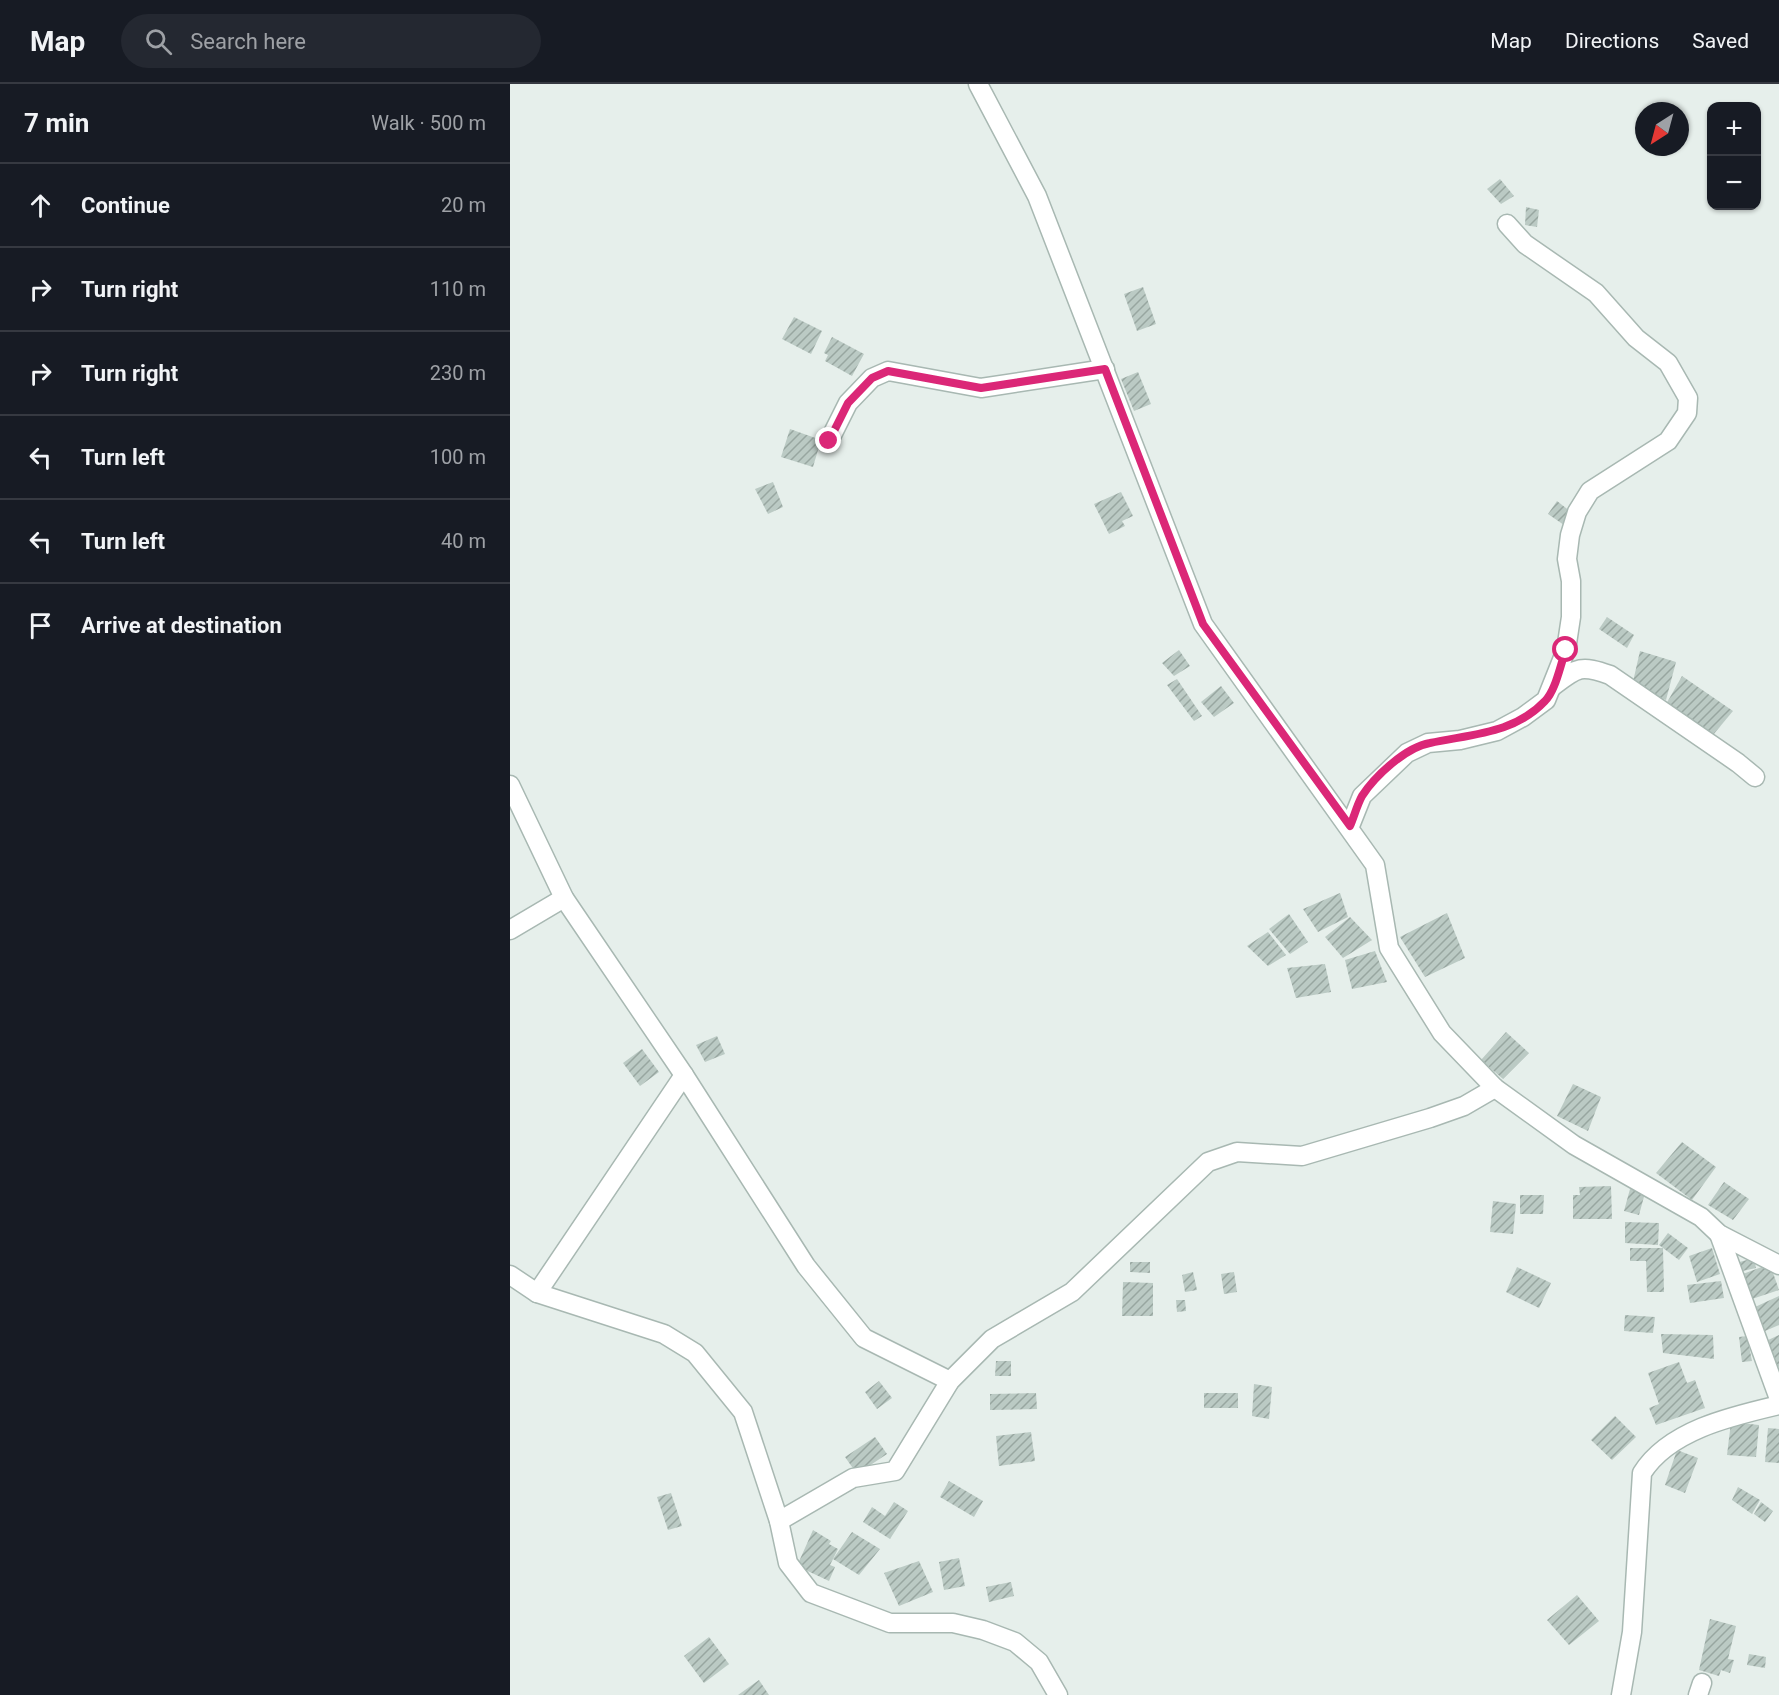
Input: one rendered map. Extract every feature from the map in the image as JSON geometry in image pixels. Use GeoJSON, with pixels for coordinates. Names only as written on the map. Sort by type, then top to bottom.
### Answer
{"type":"FeatureCollection","features":[{"type":"Feature","properties":{"kind":"street"},"geometry":{"type":"LineString","coordinates":[[978,84],[1037,196],[1203,624],[1350,826],[1375,865],[1389,948],[1442,1033],[1495,1088],[1574,1145],[1701,1217],[1719,1234],[1779,1264]]}},
{"type":"Feature","properties":{"kind":"street"},"geometry":{"type":"LineString","coordinates":[[1350,826],[1362,796],[1407,753],[1428,743],[1460,740],[1497,731],[1523,717],[1546,700],[1566,650],[1571,616],[1571,581],[1567,559],[1570,535],[1577,512],[1590,491],[1668,441],[1687,413],[1688,398],[1668,363],[1636,338],[1596,293],[1525,244],[1507,224]]}},
{"type":"Feature","properties":{"kind":"street"},"geometry":{"type":"LineString","coordinates":[[829,441],[848,403],[872,378],[888,371],[981,388],[1105,369]]}},
{"type":"Feature","properties":{"kind":"street"},"geometry":{"type":"LineString","coordinates":[[1552,687],[1572,672],[1587,667],[1610,675],[1755,777]]}},
{"type":"Feature","properties":{"kind":"street"},"geometry":{"type":"LineString","coordinates":[[510,785],[564,898],[684,1075],[806,1266],[864,1338],[950,1380]]}},
{"type":"Feature","properties":{"kind":"street"},"geometry":{"type":"LineString","coordinates":[[510,930],[564,898]]}},
{"type":"Feature","properties":{"kind":"street"},"geometry":{"type":"LineString","coordinates":[[537,1293],[684,1075]]}},
{"type":"Feature","properties":{"kind":"street"},"geometry":{"type":"LineString","coordinates":[[778,1521],[853,1478],[895,1471],[950,1380],[992,1339],[1072,1292],[1208,1162],[1237,1152],[1302,1156],[1430,1118],[1464,1106],[1495,1088]]}},
{"type":"Feature","properties":{"kind":"street"},"geometry":{"type":"LineString","coordinates":[[1719,1234],[1779,1399]]}},
{"type":"Feature","properties":{"kind":"street"},"geometry":{"type":"LineString","coordinates":[[510,1275],[537,1293],[664,1334],[695,1353],[743,1412],[778,1521],[788,1563],[811,1593],[891,1623],[953,1623],[1015,1642],[1039,1662],[1058,1695]]}},
{"type":"Feature","properties":{"kind":"street"},"geometry":{"type":"LineString","coordinates":[[1621,1695],[1632,1632],[1642,1473],[1652,1457],[1687,1436],[1734,1415],[1779,1405]]}},
{"type":"Feature","properties":{"kind":"building"},"geometry":{"type":"Polygon","coordinates":[[[1500,179],[1514,196],[1501,204],[1487,189],[1500,179]]]}},
{"type":"Feature","properties":{"kind":"building"},"geometry":{"type":"Polygon","coordinates":[[[1526,207],[1539,210],[1537,227],[1525,225],[1526,207]]]}},
{"type":"Feature","properties":{"kind":"building"},"geometry":{"type":"Polygon","coordinates":[[[1143,287],[1156,324],[1137,331],[1124,294],[1143,287]]]}},
{"type":"Feature","properties":{"kind":"building"},"geometry":{"type":"Polygon","coordinates":[[[794,317],[822,331],[811,354],[782,339],[794,317]]]}},
{"type":"Feature","properties":{"kind":"building"},"geometry":{"type":"Polygon","coordinates":[[[832,337],[864,354],[852,376],[825,361],[828,355],[824,353],[832,337]]]}},
{"type":"Feature","properties":{"kind":"building"},"geometry":{"type":"Polygon","coordinates":[[[1138,372],[1151,404],[1134,411],[1121,379],[1138,372]]]}},
{"type":"Feature","properties":{"kind":"building"},"geometry":{"type":"Polygon","coordinates":[[[790,429],[821,440],[813,467],[781,457],[790,429]]]}},
{"type":"Feature","properties":{"kind":"building"},"geometry":{"type":"Polygon","coordinates":[[[773,482],[783,507],[768,514],[755,489],[773,482]]]}},
{"type":"Feature","properties":{"kind":"building"},"geometry":{"type":"Polygon","coordinates":[[[1121,492],[1133,516],[1122,521],[1125,526],[1109,534],[1094,504],[1121,492]]]}},
{"type":"Feature","properties":{"kind":"building"},"geometry":{"type":"Polygon","coordinates":[[[1557,501],[1571,512],[1564,525],[1548,514],[1557,501]]]}},
{"type":"Feature","properties":{"kind":"building"},"geometry":{"type":"Polygon","coordinates":[[[1607,617],[1634,635],[1627,648],[1599,629],[1607,617]]]}},
{"type":"Feature","properties":{"kind":"building"},"geometry":{"type":"Polygon","coordinates":[[[1179,650],[1190,666],[1174,676],[1162,663],[1179,650]]]}},
{"type":"Feature","properties":{"kind":"building"},"geometry":{"type":"Polygon","coordinates":[[[1640,651],[1676,662],[1666,700],[1632,686],[1640,651]]]}},
{"type":"Feature","properties":{"kind":"building"},"geometry":{"type":"Polygon","coordinates":[[[1682,676],[1733,711],[1713,735],[1665,706],[1682,676]]]}},
{"type":"Feature","properties":{"kind":"building"},"geometry":{"type":"Polygon","coordinates":[[[1177,679],[1202,716],[1194,721],[1167,685],[1177,679]]]}},
{"type":"Feature","properties":{"kind":"building"},"geometry":{"type":"Polygon","coordinates":[[[1221,686],[1234,703],[1214,717],[1201,702],[1221,686]]]}},
{"type":"Feature","properties":{"kind":"building"},"geometry":{"type":"Polygon","coordinates":[[[1340,893],[1348,917],[1318,932],[1303,909],[1340,893]]]}},
{"type":"Feature","properties":{"kind":"building"},"geometry":{"type":"Polygon","coordinates":[[[1447,913],[1465,958],[1425,977],[1400,937],[1447,913]]]}},
{"type":"Feature","properties":{"kind":"building"},"geometry":{"type":"Polygon","coordinates":[[[1289,914],[1308,942],[1290,954],[1269,929],[1289,914]]]}},
{"type":"Feature","properties":{"kind":"building"},"geometry":{"type":"Polygon","coordinates":[[[1350,917],[1372,940],[1343,958],[1325,937],[1350,917]]]}},
{"type":"Feature","properties":{"kind":"building"},"geometry":{"type":"Polygon","coordinates":[[[1268,932],[1286,955],[1268,966],[1247,946],[1268,932]]]}},
{"type":"Feature","properties":{"kind":"building"},"geometry":{"type":"Polygon","coordinates":[[[1375,951],[1387,982],[1352,989],[1345,960],[1375,951]]]}},
{"type":"Feature","properties":{"kind":"building"},"geometry":{"type":"Polygon","coordinates":[[[1325,964],[1331,992],[1296,998],[1287,968],[1325,964]]]}},
{"type":"Feature","properties":{"kind":"building"},"geometry":{"type":"Polygon","coordinates":[[[1506,1032],[1529,1053],[1503,1079],[1481,1060],[1506,1032]]]}},
{"type":"Feature","properties":{"kind":"building"},"geometry":{"type":"Polygon","coordinates":[[[717,1036],[725,1054],[705,1062],[696,1045],[717,1036]]]}},
{"type":"Feature","properties":{"kind":"building"},"geometry":{"type":"Polygon","coordinates":[[[642,1049],[659,1072],[640,1086],[623,1063],[642,1049]]]}},
{"type":"Feature","properties":{"kind":"building"},"geometry":{"type":"Polygon","coordinates":[[[1573,1084],[1601,1097],[1588,1131],[1557,1116],[1573,1084]]]}},
{"type":"Feature","properties":{"kind":"building"},"geometry":{"type":"Polygon","coordinates":[[[1682,1142],[1716,1167],[1692,1200],[1656,1173],[1682,1142]]]}},
{"type":"Feature","properties":{"kind":"building"},"geometry":{"type":"Polygon","coordinates":[[[1724,1182],[1749,1199],[1733,1220],[1708,1205],[1724,1182]]]}},
{"type":"Feature","properties":{"kind":"building"},"geometry":{"type":"Polygon","coordinates":[[[1611,1186],[1612,1219],[1573,1219],[1573,1195],[1580,1195],[1579,1187],[1611,1186]]]}},
{"type":"Feature","properties":{"kind":"building"},"geometry":{"type":"Polygon","coordinates":[[[1630,1189],[1645,1193],[1639,1215],[1624,1211],[1630,1189]]]}},
{"type":"Feature","properties":{"kind":"building"},"geometry":{"type":"Polygon","coordinates":[[[1520,1195],[1544,1195],[1543,1214],[1520,1214],[1520,1195]]]}},
{"type":"Feature","properties":{"kind":"building"},"geometry":{"type":"Polygon","coordinates":[[[1493,1201],[1516,1204],[1513,1234],[1490,1232],[1493,1201]]]}},
{"type":"Feature","properties":{"kind":"building"},"geometry":{"type":"Polygon","coordinates":[[[1625,1222],[1659,1223],[1658,1245],[1625,1243],[1625,1222]]]}},
{"type":"Feature","properties":{"kind":"building"},"geometry":{"type":"Polygon","coordinates":[[[1668,1233],[1688,1248],[1679,1260],[1659,1245],[1668,1233]]]}},
{"type":"Feature","properties":{"kind":"building"},"geometry":{"type":"Polygon","coordinates":[[[1630,1248],[1663,1248],[1664,1292],[1647,1292],[1646,1261],[1630,1261],[1630,1248]]]}},
{"type":"Feature","properties":{"kind":"building"},"geometry":{"type":"Polygon","coordinates":[[[1712,1248],[1720,1274],[1697,1282],[1689,1256],[1712,1248]]]}},
{"type":"Feature","properties":{"kind":"building"},"geometry":{"type":"Polygon","coordinates":[[[1754,1258],[1756,1268],[1738,1272],[1736,1263],[1754,1258]]]}},
{"type":"Feature","properties":{"kind":"building"},"geometry":{"type":"Polygon","coordinates":[[[1130,1262],[1150,1262],[1150,1273],[1130,1272],[1130,1262]]]}},
{"type":"Feature","properties":{"kind":"building"},"geometry":{"type":"Polygon","coordinates":[[[1770,1264],[1779,1290],[1749,1300],[1740,1275],[1770,1264]]]}},
{"type":"Feature","properties":{"kind":"building"},"geometry":{"type":"Polygon","coordinates":[[[1517,1267],[1551,1283],[1539,1308],[1506,1292],[1517,1267]]]}},
{"type":"Feature","properties":{"kind":"building"},"geometry":{"type":"Polygon","coordinates":[[[1193,1272],[1197,1290],[1185,1292],[1182,1275],[1193,1272]]]}},
{"type":"Feature","properties":{"kind":"building"},"geometry":{"type":"Polygon","coordinates":[[[1234,1272],[1237,1292],[1224,1294],[1221,1274],[1234,1272]]]}},
{"type":"Feature","properties":{"kind":"building"},"geometry":{"type":"Polygon","coordinates":[[[1721,1281],[1724,1298],[1690,1303],[1687,1285],[1721,1281]]]}},
{"type":"Feature","properties":{"kind":"building"},"geometry":{"type":"Polygon","coordinates":[[[1123,1282],[1153,1283],[1153,1316],[1122,1316],[1123,1282]]]}},
{"type":"Feature","properties":{"kind":"building"},"geometry":{"type":"Polygon","coordinates":[[[1779,1296],[1779,1325],[1765,1331],[1755,1307],[1779,1296]]]}},
{"type":"Feature","properties":{"kind":"building"},"geometry":{"type":"Polygon","coordinates":[[[1176,1300],[1185,1300],[1186,1311],[1177,1312],[1176,1300]]]}},
{"type":"Feature","properties":{"kind":"building"},"geometry":{"type":"Polygon","coordinates":[[[1625,1315],[1655,1317],[1653,1333],[1624,1331],[1625,1315]]]}},
{"type":"Feature","properties":{"kind":"building"},"geometry":{"type":"Polygon","coordinates":[[[1661,1334],[1713,1335],[1714,1359],[1663,1353],[1661,1334]]]}},
{"type":"Feature","properties":{"kind":"building"},"geometry":{"type":"Polygon","coordinates":[[[1779,1335],[1779,1368],[1766,1341],[1779,1335]]]}},
{"type":"Feature","properties":{"kind":"building"},"geometry":{"type":"Polygon","coordinates":[[[1747,1336],[1752,1361],[1742,1362],[1739,1337],[1747,1336]]]}},
{"type":"Feature","properties":{"kind":"building"},"geometry":{"type":"Polygon","coordinates":[[[996,1361],[1011,1361],[1011,1376],[995,1376],[996,1361]]]}},
{"type":"Feature","properties":{"kind":"building"},"geometry":{"type":"Polygon","coordinates":[[[1679,1362],[1687,1383],[1695,1380],[1705,1408],[1656,1425],[1649,1408],[1659,1404],[1648,1373],[1679,1362]]]}},
{"type":"Feature","properties":{"kind":"building"},"geometry":{"type":"Polygon","coordinates":[[[879,1381],[892,1398],[877,1409],[865,1392],[879,1381]]]}},
{"type":"Feature","properties":{"kind":"building"},"geometry":{"type":"Polygon","coordinates":[[[1254,1384],[1272,1387],[1269,1419],[1252,1416],[1254,1384]]]}},
{"type":"Feature","properties":{"kind":"building"},"geometry":{"type":"Polygon","coordinates":[[[1036,1393],[1037,1409],[990,1410],[990,1394],[1036,1393]]]}},
{"type":"Feature","properties":{"kind":"building"},"geometry":{"type":"Polygon","coordinates":[[[1204,1393],[1238,1393],[1238,1408],[1204,1408],[1204,1393]]]}},
{"type":"Feature","properties":{"kind":"building"},"geometry":{"type":"Polygon","coordinates":[[[1615,1416],[1636,1437],[1612,1460],[1591,1440],[1615,1416]]]}},
{"type":"Feature","properties":{"kind":"building"},"geometry":{"type":"Polygon","coordinates":[[[1731,1422],[1759,1425],[1756,1457],[1727,1455],[1731,1422]]]}},
{"type":"Feature","properties":{"kind":"building"},"geometry":{"type":"Polygon","coordinates":[[[1768,1428],[1779,1429],[1779,1463],[1765,1462],[1768,1428]]]}},
{"type":"Feature","properties":{"kind":"building"},"geometry":{"type":"Polygon","coordinates":[[[1031,1432],[1035,1461],[999,1466],[996,1436],[1031,1432]]]}},
{"type":"Feature","properties":{"kind":"building"},"geometry":{"type":"Polygon","coordinates":[[[875,1437],[887,1454],[857,1474],[845,1457],[875,1437]]]}},
{"type":"Feature","properties":{"kind":"building"},"geometry":{"type":"Polygon","coordinates":[[[1677,1450],[1698,1458],[1685,1493],[1665,1485],[1677,1450]]]}},
{"type":"Feature","properties":{"kind":"building"},"geometry":{"type":"Polygon","coordinates":[[[949,1481],[983,1501],[974,1517],[940,1497],[949,1481]]]}},
{"type":"Feature","properties":{"kind":"building"},"geometry":{"type":"Polygon","coordinates":[[[1738,1487],[1760,1500],[1752,1514],[1732,1500],[1738,1487]]]}},
{"type":"Feature","properties":{"kind":"building"},"geometry":{"type":"Polygon","coordinates":[[[671,1493],[682,1526],[668,1530],[657,1497],[671,1493]]]}},
{"type":"Feature","properties":{"kind":"building"},"geometry":{"type":"Polygon","coordinates":[[[894,1502],[908,1511],[890,1539],[863,1522],[872,1507],[885,1516],[894,1502]]]}},
{"type":"Feature","properties":{"kind":"building"},"geometry":{"type":"Polygon","coordinates":[[[1761,1502],[1773,1511],[1765,1522],[1754,1514],[1761,1502]]]}},
{"type":"Feature","properties":{"kind":"building"},"geometry":{"type":"Polygon","coordinates":[[[813,1530],[831,1541],[829,1544],[838,1549],[830,1565],[835,1567],[829,1581],[797,1566],[813,1530]]]}},
{"type":"Feature","properties":{"kind":"building"},"geometry":{"type":"Polygon","coordinates":[[[852,1532],[880,1549],[859,1575],[833,1559],[852,1532]]]}},
{"type":"Feature","properties":{"kind":"building"},"geometry":{"type":"Polygon","coordinates":[[[959,1558],[965,1586],[944,1590],[939,1562],[959,1558]]]}},
{"type":"Feature","properties":{"kind":"building"},"geometry":{"type":"Polygon","coordinates":[[[919,1561],[933,1592],[899,1606],[884,1573],[919,1561]]]}},
{"type":"Feature","properties":{"kind":"building"},"geometry":{"type":"Polygon","coordinates":[[[1011,1582],[1014,1596],[989,1602],[986,1587],[1011,1582]]]}},
{"type":"Feature","properties":{"kind":"building"},"geometry":{"type":"Polygon","coordinates":[[[1577,1595],[1599,1621],[1569,1645],[1547,1620],[1577,1595]]]}},
{"type":"Feature","properties":{"kind":"building"},"geometry":{"type":"Polygon","coordinates":[[[1710,1619],[1736,1626],[1728,1659],[1734,1660],[1730,1673],[1721,1670],[1719,1676],[1699,1670],[1710,1619]]]}},
{"type":"Feature","properties":{"kind":"building"},"geometry":{"type":"Polygon","coordinates":[[[709,1637],[729,1664],[704,1683],[684,1656],[709,1637]]]}},
{"type":"Feature","properties":{"kind":"building"},"geometry":{"type":"Polygon","coordinates":[[[1749,1654],[1766,1657],[1765,1668],[1747,1665],[1749,1654]]]}},
{"type":"Feature","properties":{"kind":"building"},"geometry":{"type":"Polygon","coordinates":[[[759,1680],[769,1695],[738,1695],[759,1680]]]}},
{"type":"Feature","properties":{"kind":"route"},"geometry":{"type":"LineString","coordinates":[[829,441],[848,403],[872,378],[888,371],[981,388],[1105,369],[1203,624],[1350,826],[1362,796],[1380,776],[1407,753],[1428,743],[1460,740],[1497,731],[1523,717],[1546,700],[1566,650]]}}]}
